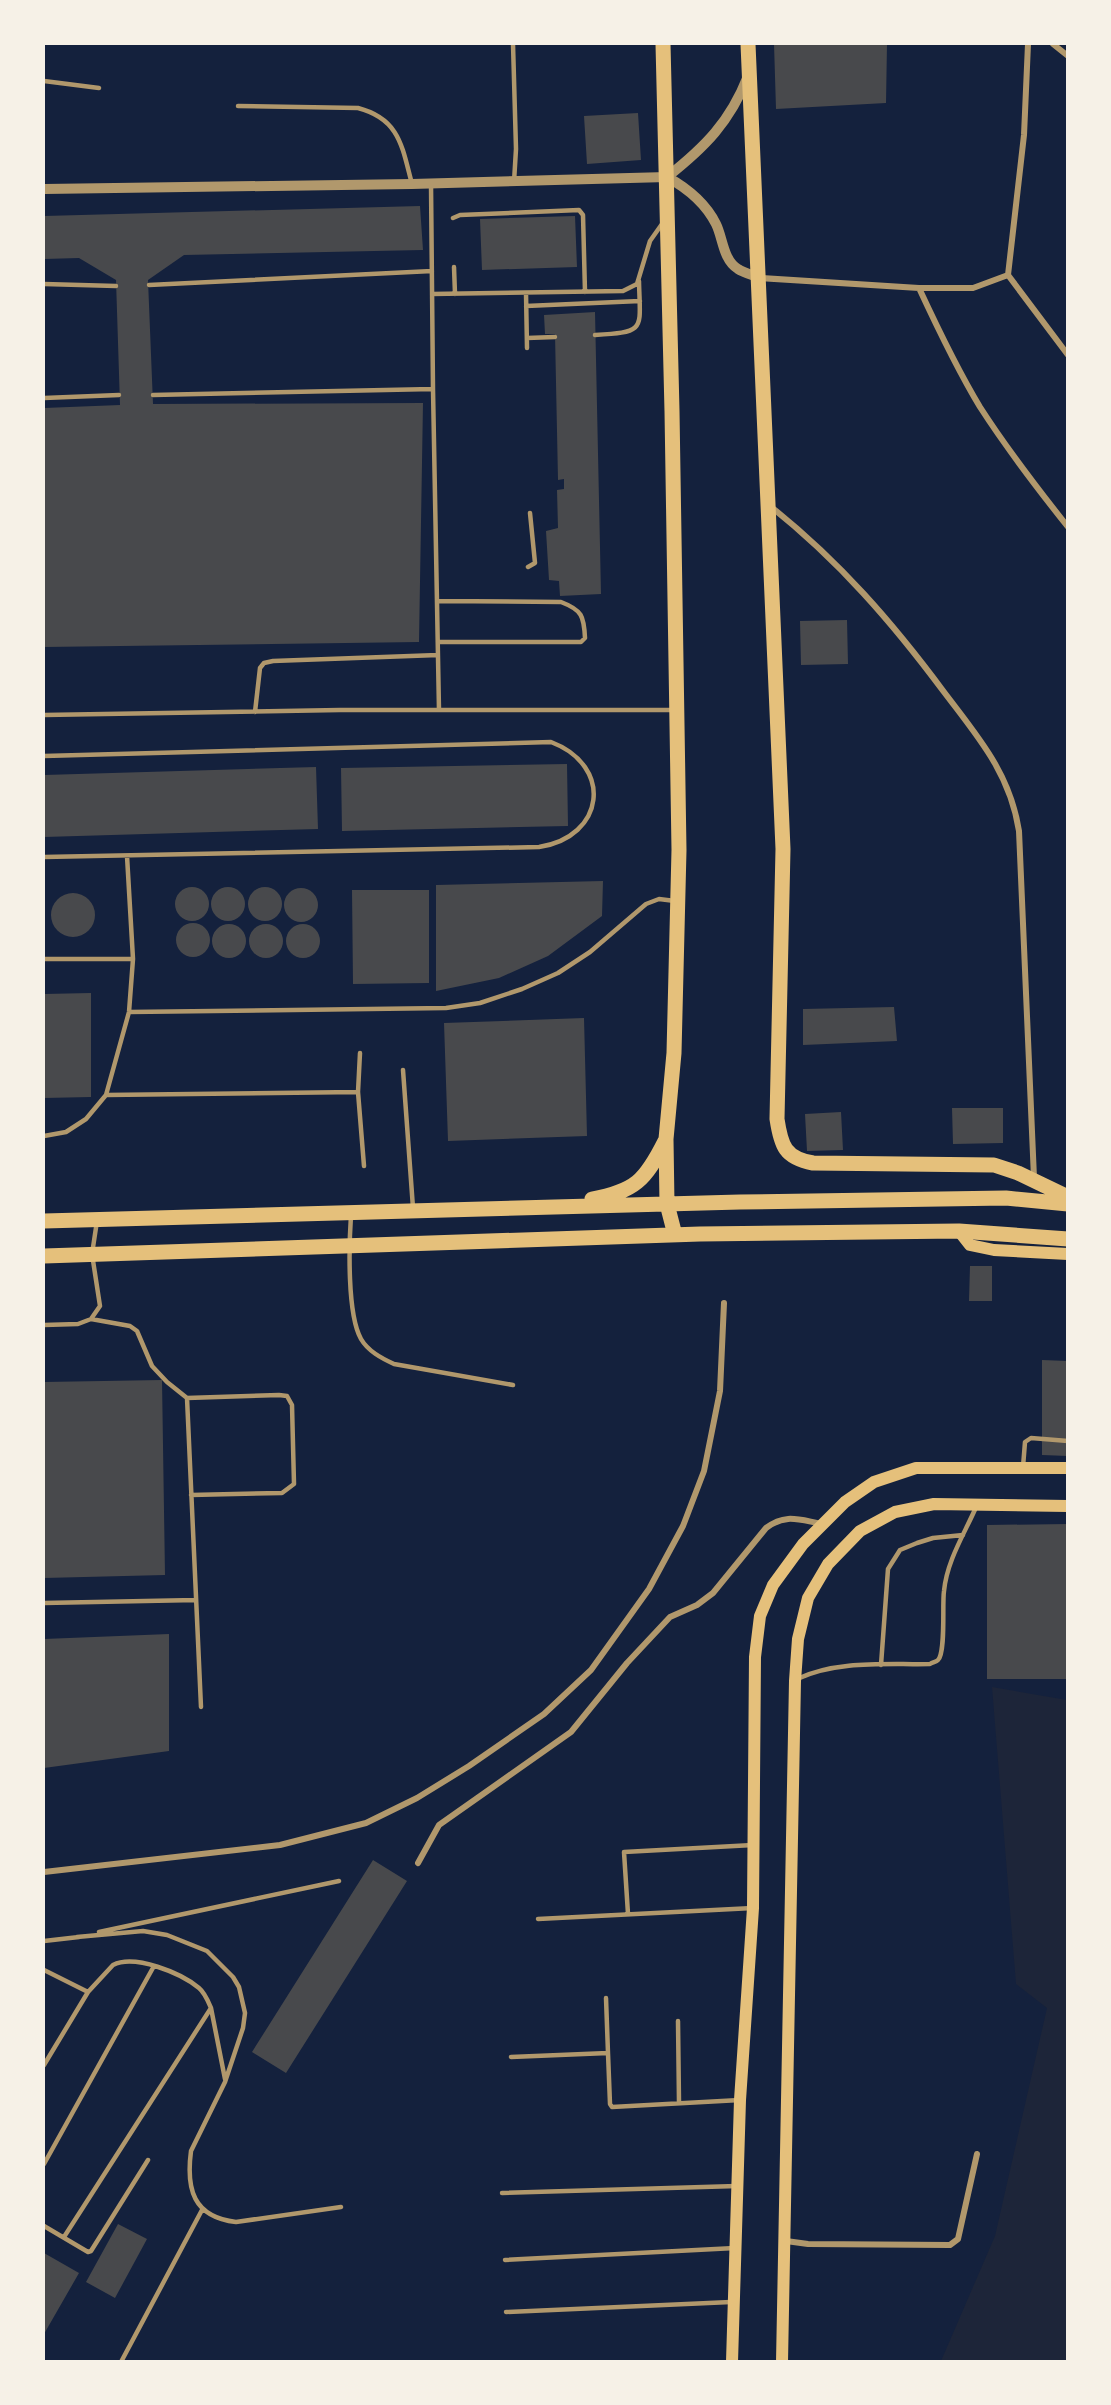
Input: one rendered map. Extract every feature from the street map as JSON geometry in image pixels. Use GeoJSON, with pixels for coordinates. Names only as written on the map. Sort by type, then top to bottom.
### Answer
{"type":"FeatureCollection","features":[{"type":"Feature","properties":{"kind":"main road"},"geometry":{"type":"LineString","coordinates":[[663,44],[677,710],[678,902],[674,1053],[666,1139],[667,1204],[675,1235]]}},
{"type":"Feature","properties":{"kind":"main road"},"geometry":{"type":"LineString","coordinates":[[748,44],[760,278],[767,504],[783,849],[777,1119],[780,1140],[787,1153],[798,1161],[994,1165],[1008,1168],[1068,1197]]}},
{"type":"Feature","properties":{"kind":"main road"},"geometry":{"type":"LineString","coordinates":[[550,1207],[612,1195],[637,1184],[654,1162],[666,1139]]}},
{"type":"Feature","properties":{"kind":"main road"},"geometry":{"type":"LineString","coordinates":[[44,1221],[740,1202],[1006,1198],[1068,1204]]}},
{"type":"Feature","properties":{"kind":"main road"},"geometry":{"type":"LineString","coordinates":[[959,1231],[970,1245],[986,1249],[1068,1254]]}},
{"type":"Feature","properties":{"kind":"main road"},"geometry":{"type":"LineString","coordinates":[[44,1256],[700,1234],[959,1231],[1068,1239]]}},
{"type":"Feature","properties":{"kind":"main road"},"geometry":{"type":"LineString","coordinates":[[732,2361],[740,2100],[753,1908],[755,1657],[760,1616],[773,1585],[803,1544],[854,1495],[874,1482],[916,1468],[1068,1468]]}},
{"type":"Feature","properties":{"kind":"main road"},"geometry":{"type":"LineString","coordinates":[[782,2361],[795,1681],[798,1639],[808,1598],[828,1564],[860,1531],[895,1512],[934,1504],[1068,1506]]}},
{"type":"Feature","properties":{"kind":"street"},"geometry":{"type":"LineString","coordinates":[[1028,44],[1024,135],[1008,275],[1068,355]]}},
{"type":"Feature","properties":{"kind":"street"},"geometry":{"type":"LineString","coordinates":[[1053,44],[1068,56]]}},
{"type":"Feature","properties":{"kind":"street"},"geometry":{"type":"LineString","coordinates":[[667,177],[700,150],[722,126],[742,91],[750,71]]}},
{"type":"Feature","properties":{"kind":"street"},"geometry":{"type":"LineString","coordinates":[[44,189],[431,184],[667,177],[689,190],[702,205],[716,224],[726,253],[737,269],[760,278],[919,288],[973,288],[1008,275]]}},
{"type":"Feature","properties":{"kind":"street"},"geometry":{"type":"LineString","coordinates":[[919,288],[950,354],[981,408],[1018,463],[1068,527]]}},
{"type":"Feature","properties":{"kind":"street"},"geometry":{"type":"LineString","coordinates":[[767,504],[809,537],[835,562],[902,637],[990,752],[1006,781],[1015,806],[1019,831],[1034,1181]]}},
{"type":"Feature","properties":{"kind":"street"},"geometry":{"type":"LineString","coordinates":[[44,1872],[280,1845],[366,1823],[417,1798],[469,1766],[544,1714],[591,1670],[650,1589],[683,1526],[704,1471],[720,1391],[724,1303]]}},
{"type":"Feature","properties":{"kind":"street"},"geometry":{"type":"LineString","coordinates":[[418,1863],[439,1825],[571,1732],[627,1663],[670,1617],[697,1605],[713,1593],[766,1528],[787,1517],[823,1524]]}},
{"type":"Feature","properties":{"kind":"street"},"geometry":{"type":"LineString","coordinates":[[786,2241],[808,2244],[950,2245],[958,2239],[977,2154]]}},
{"type":"Feature","properties":{"kind":"lane"},"geometry":{"type":"LineString","coordinates":[[513,44],[516,149],[514,182]]}},
{"type":"Feature","properties":{"kind":"lane"},"geometry":{"type":"LineString","coordinates":[[44,81],[99,88]]}},
{"type":"Feature","properties":{"kind":"lane"},"geometry":{"type":"LineString","coordinates":[[237,106],[357,108],[375,112],[398,134],[412,184]]}},
{"type":"Feature","properties":{"kind":"lane"},"geometry":{"type":"LineString","coordinates":[[431,184],[439,710]]}},
{"type":"Feature","properties":{"kind":"lane"},"geometry":{"type":"LineString","coordinates":[[453,218],[459,215],[579,210],[583,215],[585,292]]}},
{"type":"Feature","properties":{"kind":"lane"},"geometry":{"type":"LineString","coordinates":[[595,335],[628,333],[635,328],[640,319],[641,267],[650,241],[668,217]]}},
{"type":"Feature","properties":{"kind":"lane"},"geometry":{"type":"LineString","coordinates":[[454,267],[455,294]]}},
{"type":"Feature","properties":{"kind":"lane"},"geometry":{"type":"LineString","coordinates":[[148,285],[432,271]]}},
{"type":"Feature","properties":{"kind":"lane"},"geometry":{"type":"LineString","coordinates":[[432,294],[622,291],[633,287],[639,278]]}},
{"type":"Feature","properties":{"kind":"lane"},"geometry":{"type":"LineString","coordinates":[[44,284],[116,286]]}},
{"type":"Feature","properties":{"kind":"lane"},"geometry":{"type":"LineString","coordinates":[[526,293],[527,348]]}},
{"type":"Feature","properties":{"kind":"lane"},"geometry":{"type":"LineString","coordinates":[[526,306],[640,301]]}},
{"type":"Feature","properties":{"kind":"lane"},"geometry":{"type":"LineString","coordinates":[[527,338],[555,337]]}},
{"type":"Feature","properties":{"kind":"lane"},"geometry":{"type":"LineString","coordinates":[[153,395],[433,389]]}},
{"type":"Feature","properties":{"kind":"lane"},"geometry":{"type":"LineString","coordinates":[[44,398],[119,395]]}},
{"type":"Feature","properties":{"kind":"lane"},"geometry":{"type":"LineString","coordinates":[[528,567],[535,563],[530,513]]}},
{"type":"Feature","properties":{"kind":"lane"},"geometry":{"type":"LineString","coordinates":[[437,601],[561,602],[582,615],[585,638],[581,642],[439,642]]}},
{"type":"Feature","properties":{"kind":"lane"},"geometry":{"type":"LineString","coordinates":[[255,712],[260,668],[264,663],[438,655]]}},
{"type":"Feature","properties":{"kind":"lane"},"geometry":{"type":"LineString","coordinates":[[44,715],[439,710],[677,710]]}},
{"type":"Feature","properties":{"kind":"lane"},"geometry":{"type":"LineString","coordinates":[[44,756],[551,742],[567,748],[580,759],[590,774],[594,791],[591,808],[584,823],[573,836],[557,844],[539,847],[44,857]]}},
{"type":"Feature","properties":{"kind":"lane"},"geometry":{"type":"LineString","coordinates":[[44,1136],[66,1132],[86,1119],[106,1095],[129,1012],[133,959],[127,856]]}},
{"type":"Feature","properties":{"kind":"lane"},"geometry":{"type":"LineString","coordinates":[[129,1012],[446,1008],[480,1003],[522,989],[558,973],[590,952],[646,904],[660,899],[678,902]]}},
{"type":"Feature","properties":{"kind":"lane"},"geometry":{"type":"LineString","coordinates":[[44,959],[133,959]]}},
{"type":"Feature","properties":{"kind":"lane"},"geometry":{"type":"LineString","coordinates":[[360,1053],[358,1092],[364,1166]]}},
{"type":"Feature","properties":{"kind":"lane"},"geometry":{"type":"LineString","coordinates":[[403,1070],[413,1211]]}},
{"type":"Feature","properties":{"kind":"lane"},"geometry":{"type":"LineString","coordinates":[[106,1095],[358,1092]]}},
{"type":"Feature","properties":{"kind":"lane"},"geometry":{"type":"LineString","coordinates":[[351,1212],[349,1245],[356,1327],[362,1341],[377,1356],[394,1364],[513,1385]]}},
{"type":"Feature","properties":{"kind":"lane"},"geometry":{"type":"LineString","coordinates":[[91,1319],[100,1306],[92,1254],[98,1219]]}},
{"type":"Feature","properties":{"kind":"lane"},"geometry":{"type":"LineString","coordinates":[[44,1325],[78,1324],[91,1319],[129,1326],[137,1331],[152,1366],[166,1382],[187,1398],[287,1396],[292,1405],[294,1484],[289,1490],[282,1493],[191,1495]]}},
{"type":"Feature","properties":{"kind":"lane"},"geometry":{"type":"LineString","coordinates":[[187,1398],[201,1707]]}},
{"type":"Feature","properties":{"kind":"lane"},"geometry":{"type":"LineString","coordinates":[[1023,1468],[1025,1442],[1031,1438],[1068,1441]]}},
{"type":"Feature","properties":{"kind":"lane"},"geometry":{"type":"LineString","coordinates":[[795,1681],[818,1670],[838,1667],[930,1664],[938,1660],[943,1628],[944,1590],[952,1556],[978,1505]]}},
{"type":"Feature","properties":{"kind":"lane"},"geometry":{"type":"LineString","coordinates":[[881,1665],[888,1569],[900,1550],[933,1538],[963,1535]]}},
{"type":"Feature","properties":{"kind":"lane"},"geometry":{"type":"LineString","coordinates":[[44,1603],[196,1600]]}},
{"type":"Feature","properties":{"kind":"lane"},"geometry":{"type":"LineString","coordinates":[[628,1914],[624,1852],[753,1845]]}},
{"type":"Feature","properties":{"kind":"lane"},"geometry":{"type":"LineString","coordinates":[[77,1937],[339,1881]]}},
{"type":"Feature","properties":{"kind":"lane"},"geometry":{"type":"LineString","coordinates":[[538,1919],[753,1908]]}},
{"type":"Feature","properties":{"kind":"lane"},"geometry":{"type":"LineString","coordinates":[[44,1941],[143,1930],[185,1941],[207,1951],[222,1964],[238,1987],[245,2013],[243,2028],[225,2082],[191,2151],[189,2163],[194,2199],[201,2210],[223,2220],[236,2222],[341,2207]]}},
{"type":"Feature","properties":{"kind":"lane"},"geometry":{"type":"LineString","coordinates":[[44,2065],[88,1992],[113,1965],[124,1961],[154,1966],[199,1988],[211,2008],[225,2082]]}},
{"type":"Feature","properties":{"kind":"lane"},"geometry":{"type":"LineString","coordinates":[[44,2164],[154,1966]]}},
{"type":"Feature","properties":{"kind":"lane"},"geometry":{"type":"LineString","coordinates":[[44,1970],[88,1992]]}},
{"type":"Feature","properties":{"kind":"lane"},"geometry":{"type":"LineString","coordinates":[[606,1998],[610,2104],[612,2107],[740,2100]]}},
{"type":"Feature","properties":{"kind":"lane"},"geometry":{"type":"LineString","coordinates":[[64,2237],[211,2008]]}},
{"type":"Feature","properties":{"kind":"lane"},"geometry":{"type":"LineString","coordinates":[[678,2021],[679,2102]]}},
{"type":"Feature","properties":{"kind":"lane"},"geometry":{"type":"LineString","coordinates":[[511,2057],[608,2053]]}},
{"type":"Feature","properties":{"kind":"lane"},"geometry":{"type":"LineString","coordinates":[[44,2226],[91,2252],[148,2160]]}},
{"type":"Feature","properties":{"kind":"lane"},"geometry":{"type":"LineString","coordinates":[[502,2193],[737,2186]]}},
{"type":"Feature","properties":{"kind":"lane"},"geometry":{"type":"LineString","coordinates":[[120,2361],[201,2210]]}},
{"type":"Feature","properties":{"kind":"lane"},"geometry":{"type":"LineString","coordinates":[[505,2260],[735,2248]]}},
{"type":"Feature","properties":{"kind":"lane"},"geometry":{"type":"LineString","coordinates":[[506,2312],[734,2302]]}},
{"type":"Feature","properties":{"kind":"shaded area"},"geometry":{"type":"Polygon","coordinates":[[[992,1687],[1067,1700],[1067,2361],[941,2361],[995,2236],[1047,2008],[1016,1984],[992,1687]]]}},
{"type":"Feature","properties":{"kind":"building"},"geometry":{"type":"Polygon","coordinates":[[[774,44],[887,44],[886,103],[776,109],[774,44]]]}},
{"type":"Feature","properties":{"kind":"building"},"geometry":{"type":"Polygon","coordinates":[[[638,113],[641,160],[587,164],[584,116],[638,113]]]}},
{"type":"Feature","properties":{"kind":"building"},"geometry":{"type":"Polygon","coordinates":[[[420,206],[423,250],[184,255],[148,280],[153,404],[423,403],[419,642],[44,647],[44,408],[120,405],[116,280],[79,258],[44,259],[44,216],[420,206]]]}},
{"type":"Feature","properties":{"kind":"building"},"geometry":{"type":"Polygon","coordinates":[[[575,216],[577,267],[482,270],[480,219],[575,216]]]}},
{"type":"Feature","properties":{"kind":"building"},"geometry":{"type":"Polygon","coordinates":[[[595,312],[601,594],[560,596],[559,581],[549,580],[546,531],[558,528],[557,490],[564,489],[564,479],[558,480],[555,334],[545,334],[544,315],[595,312]]]}},
{"type":"Feature","properties":{"kind":"building"},"geometry":{"type":"Polygon","coordinates":[[[847,620],[848,664],[801,665],[800,621],[847,620]]]}},
{"type":"Feature","properties":{"kind":"building"},"geometry":{"type":"Polygon","coordinates":[[[567,764],[568,826],[342,831],[341,768],[567,764]]]}},
{"type":"Feature","properties":{"kind":"building"},"geometry":{"type":"Polygon","coordinates":[[[316,767],[318,829],[44,837],[44,775],[316,767]]]}},
{"type":"Feature","properties":{"kind":"building"},"geometry":{"type":"Polygon","coordinates":[[[603,881],[602,916],[548,956],[499,978],[436,991],[436,885],[603,881]]]}},
{"type":"Feature","properties":{"kind":"building"},"geometry":{"type":"Polygon","coordinates":[[[192,887],[204,892],[209,904],[204,916],[192,921],[180,916],[175,904],[180,892],[192,887]]]}},
{"type":"Feature","properties":{"kind":"building"},"geometry":{"type":"Polygon","coordinates":[[[228,887],[240,892],[245,904],[240,916],[228,921],[216,916],[211,904],[216,892],[228,887]]]}},
{"type":"Feature","properties":{"kind":"building"},"geometry":{"type":"Polygon","coordinates":[[[265,887],[277,892],[282,904],[277,916],[265,921],[253,916],[248,904],[253,892],[265,887]]]}},
{"type":"Feature","properties":{"kind":"building"},"geometry":{"type":"Polygon","coordinates":[[[301,888],[313,893],[318,905],[313,917],[301,922],[289,917],[284,905],[289,893],[301,888]]]}},
{"type":"Feature","properties":{"kind":"building"},"geometry":{"type":"Polygon","coordinates":[[[352,890],[429,890],[429,983],[353,984],[352,890]]]}},
{"type":"Feature","properties":{"kind":"building"},"geometry":{"type":"Polygon","coordinates":[[[73,893],[89,899],[95,915],[89,931],[73,937],[57,931],[51,915],[57,899],[73,893]]]}},
{"type":"Feature","properties":{"kind":"building"},"geometry":{"type":"Polygon","coordinates":[[[193,923],[205,928],[210,940],[205,952],[193,957],[181,952],[176,940],[181,928],[193,923]]]}},
{"type":"Feature","properties":{"kind":"building"},"geometry":{"type":"Polygon","coordinates":[[[229,924],[241,929],[246,941],[241,953],[229,958],[217,953],[212,941],[217,929],[229,924]]]}},
{"type":"Feature","properties":{"kind":"building"},"geometry":{"type":"Polygon","coordinates":[[[266,924],[278,929],[283,941],[278,953],[266,958],[254,953],[249,941],[254,929],[266,924]]]}},
{"type":"Feature","properties":{"kind":"building"},"geometry":{"type":"Polygon","coordinates":[[[303,924],[315,929],[320,941],[315,953],[303,958],[291,953],[286,941],[291,929],[303,924]]]}},
{"type":"Feature","properties":{"kind":"building"},"geometry":{"type":"Polygon","coordinates":[[[91,993],[91,1097],[44,1098],[44,994],[91,993]]]}},
{"type":"Feature","properties":{"kind":"building"},"geometry":{"type":"Polygon","coordinates":[[[894,1007],[897,1041],[803,1045],[803,1009],[894,1007]]]}},
{"type":"Feature","properties":{"kind":"building"},"geometry":{"type":"Polygon","coordinates":[[[584,1018],[587,1136],[448,1141],[444,1023],[584,1018]]]}},
{"type":"Feature","properties":{"kind":"building"},"geometry":{"type":"Polygon","coordinates":[[[952,1108],[1003,1108],[1003,1143],[953,1144],[952,1108]]]}},
{"type":"Feature","properties":{"kind":"building"},"geometry":{"type":"Polygon","coordinates":[[[841,1112],[843,1150],[807,1151],[805,1114],[841,1112]]]}},
{"type":"Feature","properties":{"kind":"building"},"geometry":{"type":"Polygon","coordinates":[[[970,1266],[992,1266],[992,1301],[969,1301],[970,1266]]]}},
{"type":"Feature","properties":{"kind":"building"},"geometry":{"type":"Polygon","coordinates":[[[1042,1360],[1068,1361],[1068,1456],[1042,1455],[1042,1360]]]}},
{"type":"Feature","properties":{"kind":"building"},"geometry":{"type":"Polygon","coordinates":[[[162,1380],[165,1575],[44,1578],[44,1382],[162,1380]]]}},
{"type":"Feature","properties":{"kind":"building"},"geometry":{"type":"Polygon","coordinates":[[[1068,1524],[1068,1679],[987,1679],[987,1525],[1068,1524]]]}},
{"type":"Feature","properties":{"kind":"building"},"geometry":{"type":"Polygon","coordinates":[[[169,1634],[169,1751],[44,1768],[44,1639],[169,1634]]]}},
{"type":"Feature","properties":{"kind":"building"},"geometry":{"type":"Polygon","coordinates":[[[373,1860],[407,1881],[286,2073],[252,2052],[373,1860]]]}},
{"type":"Feature","properties":{"kind":"building"},"geometry":{"type":"Polygon","coordinates":[[[118,2224],[147,2239],[115,2298],[86,2282],[118,2224]]]}},
{"type":"Feature","properties":{"kind":"building"},"geometry":{"type":"Polygon","coordinates":[[[44,2253],[79,2273],[44,2334],[44,2253]]]}}]}
